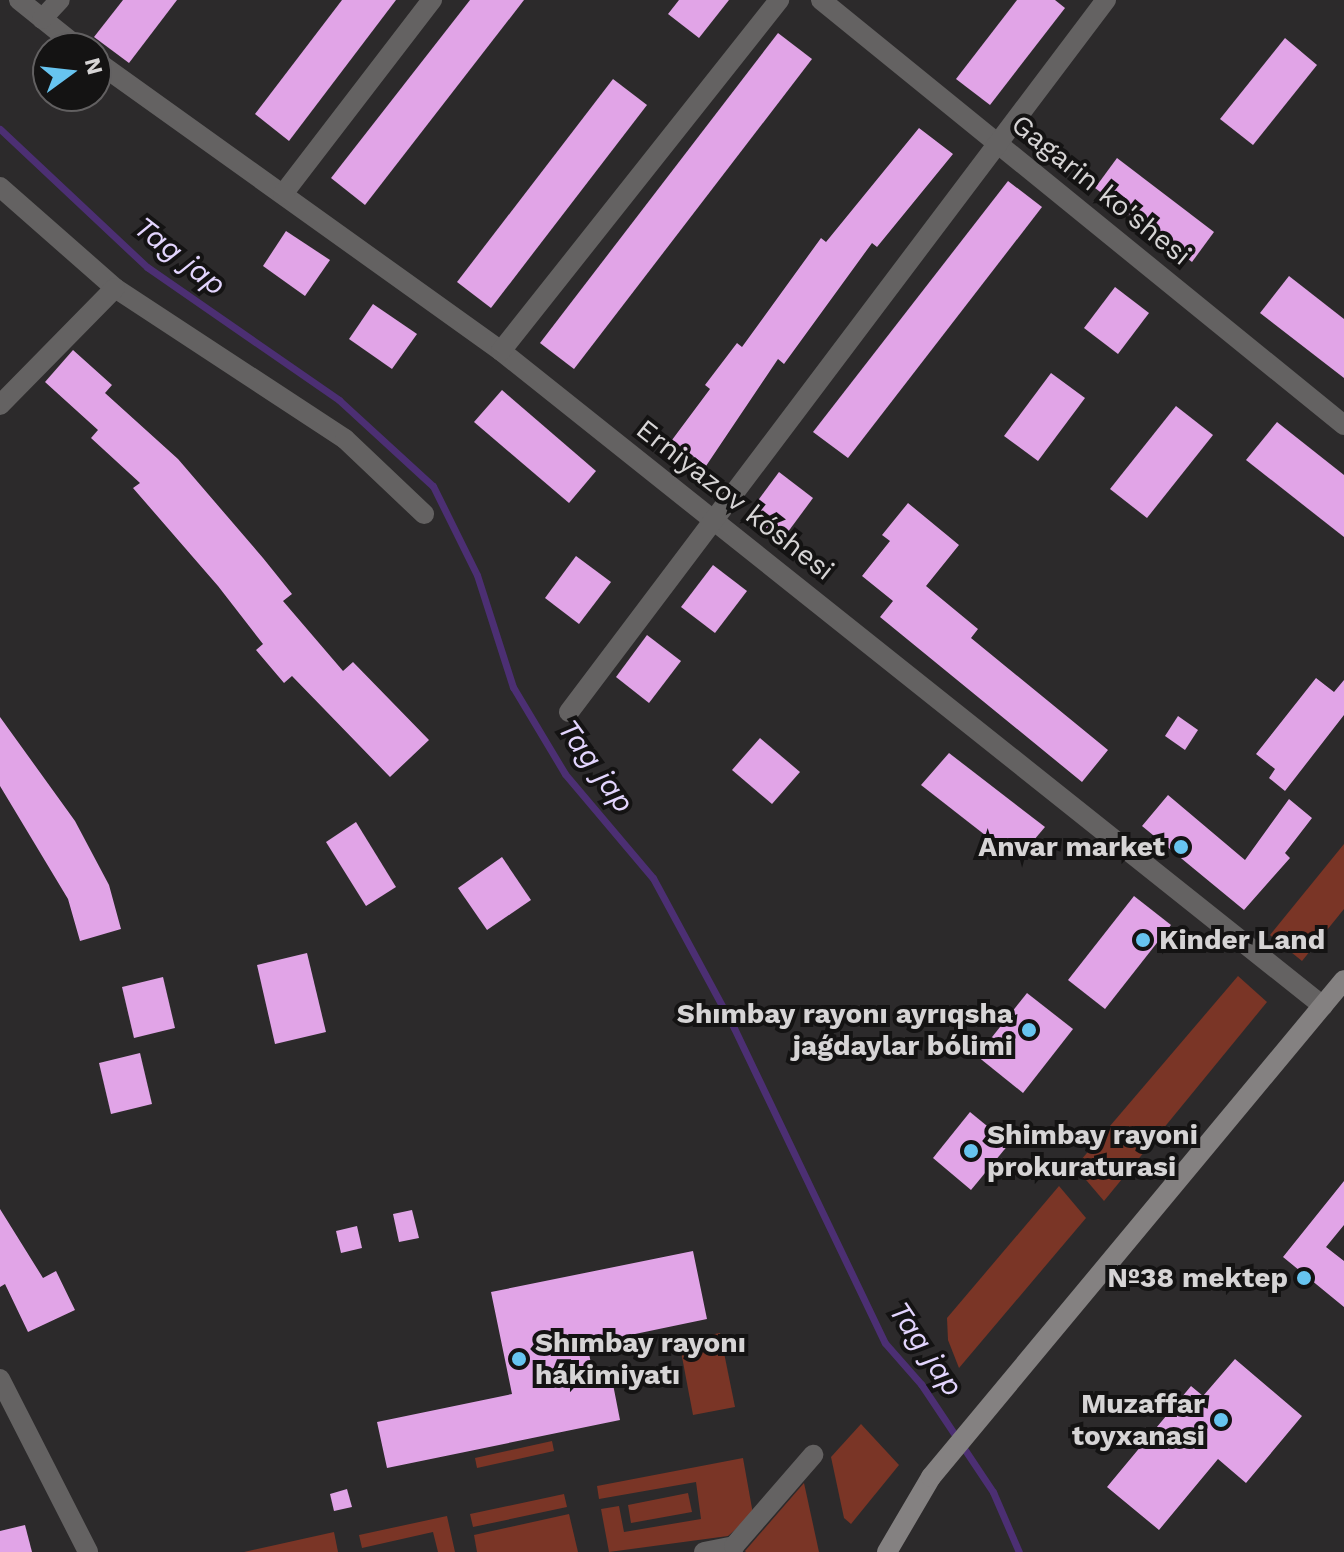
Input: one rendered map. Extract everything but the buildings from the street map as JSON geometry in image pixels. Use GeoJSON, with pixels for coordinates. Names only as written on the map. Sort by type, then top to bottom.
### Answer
{"type":"FeatureCollection","features":[{"type":"Feature","properties":{"kind":"main road"},"geometry":{"type":"LineString","coordinates":[[887,1552],[931,1477],[1344,980]]}},
{"type":"Feature","properties":{"kind":"street"},"geometry":{"type":"LineString","coordinates":[[19,0],[59,32]]}},
{"type":"Feature","properties":{"kind":"street"},"geometry":{"type":"LineString","coordinates":[[42,19],[60,0]]}},
{"type":"Feature","properties":{"kind":"street"},"geometry":{"type":"LineString","coordinates":[[283,194],[432,0]]}},
{"type":"Feature","properties":{"kind":"street"},"geometry":{"type":"LineString","coordinates":[[501,351],[779,0]]}},
{"type":"Feature","properties":{"kind":"street","name":"Gagarin ko'shesi"},"geometry":{"type":"LineString","coordinates":[[821,0],[1344,425]]}},
{"type":"Feature","properties":{"kind":"street"},"geometry":{"type":"LineString","coordinates":[[569,712],[1106,0]]}},
{"type":"Feature","properties":{"kind":"street","name":"Erniyazov kóshesi"},"geometry":{"type":"LineString","coordinates":[[112,72],[501,351],[1323,1006]]}},
{"type":"Feature","properties":{"kind":"street"},"geometry":{"type":"LineString","coordinates":[[0,187],[115,288],[345,439],[424,514]]}},
{"type":"Feature","properties":{"kind":"street"},"geometry":{"type":"LineString","coordinates":[[0,405],[115,288]]}},
{"type":"Feature","properties":{"kind":"street"},"geometry":{"type":"LineString","coordinates":[[0,1379],[88,1552]]}},
{"type":"Feature","properties":{"kind":"street"},"geometry":{"type":"LineString","coordinates":[[704,1552],[734,1549],[813,1455]]}},
{"type":"Feature","properties":{"kind":"shaded area"},"geometry":{"type":"Polygon","coordinates":[[[1344,844],[1344,909],[1302,961],[1270,935],[1344,844]]]}},
{"type":"Feature","properties":{"kind":"shaded area"},"geometry":{"type":"Polygon","coordinates":[[[1238,976],[1267,1002],[1104,1201],[1075,1167],[1238,976]]]}},
{"type":"Feature","properties":{"kind":"shaded area"},"geometry":{"type":"Polygon","coordinates":[[[1059,1186],[1086,1218],[959,1368],[948,1340],[947,1318],[1059,1186]]]}},
{"type":"Feature","properties":{"kind":"shaded area"},"geometry":{"type":"Polygon","coordinates":[[[720,1333],[735,1407],[693,1415],[679,1341],[720,1333]]]}},
{"type":"Feature","properties":{"kind":"shaded area"},"geometry":{"type":"Polygon","coordinates":[[[861,1424],[899,1465],[851,1524],[844,1518],[831,1457],[861,1424]]]}},
{"type":"Feature","properties":{"kind":"shaded area"},"geometry":{"type":"Polygon","coordinates":[[[552,1441],[554,1451],[477,1468],[475,1458],[552,1441]]]}},
{"type":"Feature","properties":{"kind":"shaded area"},"geometry":{"type":"Polygon","coordinates":[[[743,1458],[753,1514],[728,1536],[609,1552],[601,1509],[619,1506],[624,1532],[701,1519],[696,1482],[599,1499],[597,1486],[743,1458]]]}},
{"type":"Feature","properties":{"kind":"shaded area"},"geometry":{"type":"Polygon","coordinates":[[[804,1483],[819,1552],[746,1552],[745,1551],[804,1483]]]}},
{"type":"Feature","properties":{"kind":"shaded area"},"geometry":{"type":"Polygon","coordinates":[[[688,1493],[692,1512],[631,1523],[628,1505],[688,1493]]]}},
{"type":"Feature","properties":{"kind":"shaded area"},"geometry":{"type":"Polygon","coordinates":[[[564,1494],[567,1507],[473,1527],[470,1514],[564,1494]]]}},
{"type":"Feature","properties":{"kind":"shaded area"},"geometry":{"type":"Polygon","coordinates":[[[569,1514],[578,1552],[477,1552],[474,1535],[569,1514]]]}},
{"type":"Feature","properties":{"kind":"shaded area"},"geometry":{"type":"Polygon","coordinates":[[[447,1516],[455,1552],[438,1552],[433,1532],[362,1548],[359,1535],[447,1516]]]}},
{"type":"Feature","properties":{"kind":"shaded area"},"geometry":{"type":"Polygon","coordinates":[[[334,1532],[338,1552],[244,1552],[334,1532]]]}},
{"type":"Feature","properties":{"kind":"waterway","name":"Tag jap"},"geometry":{"type":"LineString","coordinates":[[0,129],[147,267],[339,400],[433,486],[477,575],[513,687],[565,774],[653,878],[734,1028],[885,1343],[921,1384],[993,1492],[1019,1552]]}},
{"type":"Feature","properties":{"kind":"place","name":"Anvar market"},"geometry":{"type":"Point","coordinates":[1181,847]}},
{"type":"Feature","properties":{"kind":"place","name":"Kinder Land"},"geometry":{"type":"Point","coordinates":[1143,940]}},
{"type":"Feature","properties":{"kind":"place","name":"Shımbay rayonı ayrıqsha jaǵdaylar bólimi"},"geometry":{"type":"Point","coordinates":[1029,1030]}},
{"type":"Feature","properties":{"kind":"place","name":"Shimbay rayoni prokuraturasi"},"geometry":{"type":"Point","coordinates":[971,1151]}},
{"type":"Feature","properties":{"kind":"place","name":"№38 mektep"},"geometry":{"type":"Point","coordinates":[1304,1278]}},
{"type":"Feature","properties":{"kind":"place","name":"Shımbay rayonı hákimiyatı"},"geometry":{"type":"Point","coordinates":[519,1359]}},
{"type":"Feature","properties":{"kind":"place","name":"Muzaffar toyxanasi"},"geometry":{"type":"Point","coordinates":[1221,1420]}}]}
